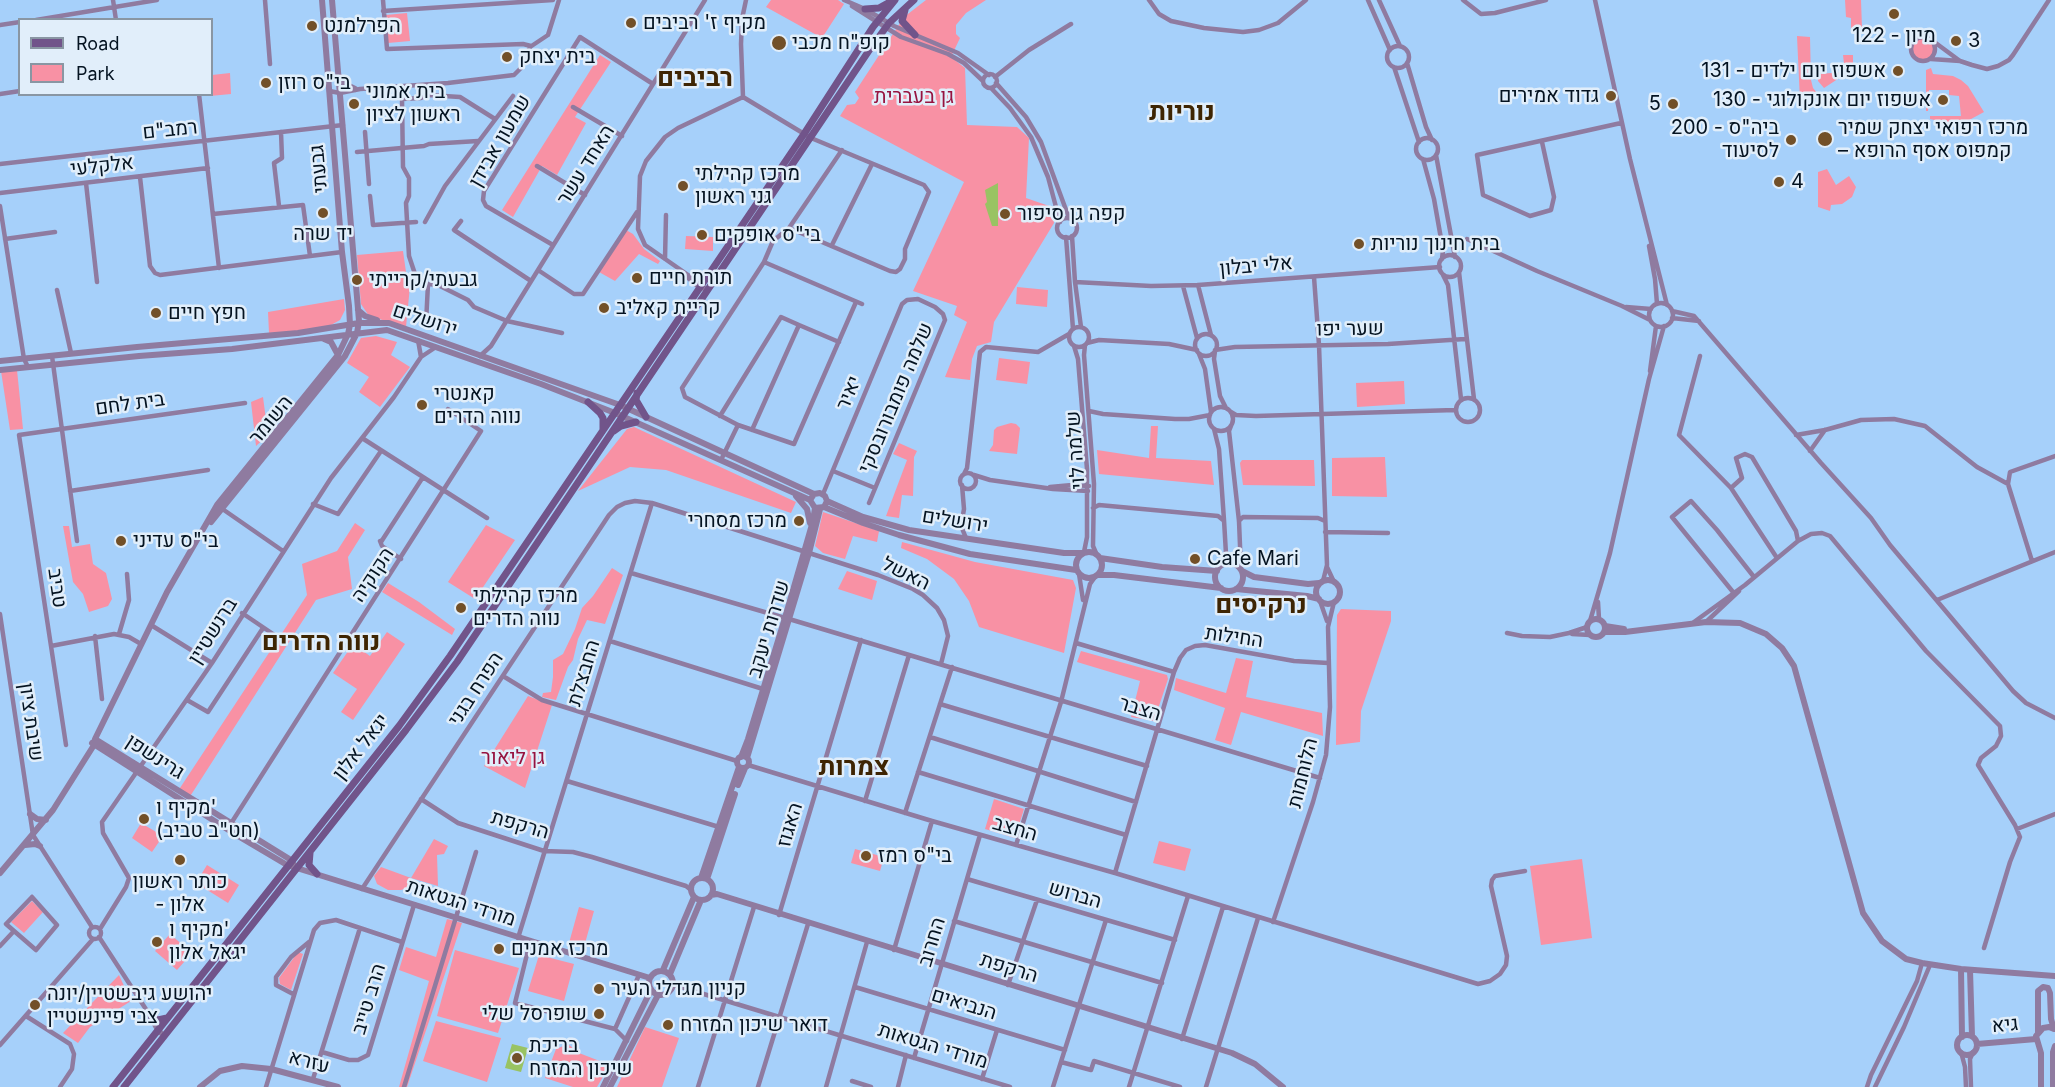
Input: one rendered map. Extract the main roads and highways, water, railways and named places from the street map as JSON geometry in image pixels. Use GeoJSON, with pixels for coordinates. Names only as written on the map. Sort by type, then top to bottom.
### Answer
{"type":"FeatureCollection","features":[{"type":"Feature","properties":{"kind":"main road"},"geometry":{"type":"LineString","coordinates":[[865,9],[879,8],[894,0]]}},
{"type":"Feature","properties":{"kind":"main road"},"geometry":{"type":"LineString","coordinates":[[623,406],[877,20],[894,0]]}},
{"type":"Feature","properties":{"kind":"main road"},"geometry":{"type":"LineString","coordinates":[[623,406],[637,393],[702,287],[811,138],[887,26],[914,0]]}},
{"type":"Feature","properties":{"kind":"main road"},"geometry":{"type":"LineString","coordinates":[[906,7],[903,12],[903,21],[915,35]]}},
{"type":"Feature","properties":{"kind":"main road"},"geometry":{"type":"LineString","coordinates":[[637,393],[638,404],[646,417]]}},
{"type":"Feature","properties":{"kind":"main road"},"geometry":{"type":"LineString","coordinates":[[588,402],[600,413],[606,432],[636,422]]}},
{"type":"Feature","properties":{"kind":"main road","name":"יגאל אלון"},"geometry":{"type":"LineString","coordinates":[[113,1087],[399,726],[623,406]]}},
{"type":"Feature","properties":{"kind":"main road","name":"יגאל אלון"},"geometry":{"type":"LineString","coordinates":[[124,1087],[457,662],[606,432]]}},
{"type":"Feature","properties":{"kind":"main road"},"geometry":{"type":"LineString","coordinates":[[310,851],[309,865],[317,874]]}},
{"type":"Feature","properties":{"kind":"main road"},"geometry":{"type":"LineString","coordinates":[[150,1014],[158,1020],[166,1018]]}},
{"type":"Feature","properties":{"kind":"place","name":"122 - מיון"},"geometry":{"type":"Point","coordinates":[1894,14]}},
{"type":"Feature","properties":{"kind":"place","name":"מקיף ז' רביבים"},"geometry":{"type":"Point","coordinates":[631,23]}},
{"type":"Feature","properties":{"kind":"place","name":"הפרלמנט"},"geometry":{"type":"Point","coordinates":[312,26]}},
{"type":"Feature","properties":{"kind":"place","name":"3"},"geometry":{"type":"Point","coordinates":[1956,41]}},
{"type":"Feature","properties":{"kind":"place","name":"קופ\"ח מכבי"},"geometry":{"type":"Point","coordinates":[779,43]}},
{"type":"Feature","properties":{"kind":"place","name":"בית יצחק"},"geometry":{"type":"Point","coordinates":[507,57]}},
{"type":"Feature","properties":{"kind":"place","name":"131 - אשפוז יום ילדים"},"geometry":{"type":"Point","coordinates":[1898,71]}},
{"type":"Feature","properties":{"kind":"place","name":"בי\"ס רוזן"},"geometry":{"type":"Point","coordinates":[266,83]}},
{"type":"Feature","properties":{"kind":"place","name":"גדוד אמירים"},"geometry":{"type":"Point","coordinates":[1611,96]}},
{"type":"Feature","properties":{"kind":"place","name":"130 - אשפוז יום אונקולוגי"},"geometry":{"type":"Point","coordinates":[1943,100]}},
{"type":"Feature","properties":{"kind":"place","name":"בית אמוני ראשון לציון"},"geometry":{"type":"Point","coordinates":[354,104]}},
{"type":"Feature","properties":{"kind":"place","name":"5"},"geometry":{"type":"Point","coordinates":[1673,104]}},
{"type":"Feature","properties":{"kind":"place","name":"מרכז רפואי יצחק שמיר – קמפוס אסף הרופא"},"geometry":{"type":"Point","coordinates":[1825,139]}},
{"type":"Feature","properties":{"kind":"place","name":"200 - ביה\"ס לסיעוד"},"geometry":{"type":"Point","coordinates":[1791,140]}},
{"type":"Feature","properties":{"kind":"place","name":"4"},"geometry":{"type":"Point","coordinates":[1779,182]}},
{"type":"Feature","properties":{"kind":"place","name":"מרכז קהילתי גני ראשון"},"geometry":{"type":"Point","coordinates":[683,186]}},
{"type":"Feature","properties":{"kind":"place","name":"יד שרה"},"geometry":{"type":"Point","coordinates":[323,213]}},
{"type":"Feature","properties":{"kind":"place","name":"קפה גן סיפור"},"geometry":{"type":"Point","coordinates":[1005,214]}},
{"type":"Feature","properties":{"kind":"place","name":"בי\"ס אופקים"},"geometry":{"type":"Point","coordinates":[702,235]}},
{"type":"Feature","properties":{"kind":"place","name":"בית חינוך נוריות"},"geometry":{"type":"Point","coordinates":[1359,244]}},
{"type":"Feature","properties":{"kind":"place","name":"תורת חיים"},"geometry":{"type":"Point","coordinates":[637,278]}},
{"type":"Feature","properties":{"kind":"place","name":"גבעתי/קרייתי"},"geometry":{"type":"Point","coordinates":[357,280]}},
{"type":"Feature","properties":{"kind":"place","name":"קריית קאליב"},"geometry":{"type":"Point","coordinates":[604,308]}},
{"type":"Feature","properties":{"kind":"place","name":"חפץ חיים"},"geometry":{"type":"Point","coordinates":[156,313]}},
{"type":"Feature","properties":{"kind":"place","name":"קאנטרי נווה הדרים"},"geometry":{"type":"Point","coordinates":[422,405]}},
{"type":"Feature","properties":{"kind":"place","name":"מרכז מסחרי"},"geometry":{"type":"Point","coordinates":[799,521]}},
{"type":"Feature","properties":{"kind":"place","name":"בי\"ס עדיני"},"geometry":{"type":"Point","coordinates":[121,541]}},
{"type":"Feature","properties":{"kind":"place","name":"Cafe Mari"},"geometry":{"type":"Point","coordinates":[1195,559]}},
{"type":"Feature","properties":{"kind":"place","name":"מרכז קהילתי נווה הדרים"},"geometry":{"type":"Point","coordinates":[461,608]}},
{"type":"Feature","properties":{"kind":"place","name":"מקיף ו' (חט\"ב טביב)"},"geometry":{"type":"Point","coordinates":[144,819]}},
{"type":"Feature","properties":{"kind":"place","name":"בי\"ס רמז"},"geometry":{"type":"Point","coordinates":[866,856]}},
{"type":"Feature","properties":{"kind":"place","name":"כותר ראשון - אלון"},"geometry":{"type":"Point","coordinates":[180,860]}},
{"type":"Feature","properties":{"kind":"place","name":"מקיף ו' יגאל אלון"},"geometry":{"type":"Point","coordinates":[157,942]}},
{"type":"Feature","properties":{"kind":"place","name":"מרכז אמנים"},"geometry":{"type":"Point","coordinates":[499,949]}},
{"type":"Feature","properties":{"kind":"place","name":"קניון מגדלי העיר"},"geometry":{"type":"Point","coordinates":[599,989]}},
{"type":"Feature","properties":{"kind":"place","name":"יהושע גיבשטיין/יונה צבי פיינשטיין"},"geometry":{"type":"Point","coordinates":[35,1005]}},
{"type":"Feature","properties":{"kind":"place","name":"שופרסל שלי"},"geometry":{"type":"Point","coordinates":[599,1014]}},
{"type":"Feature","properties":{"kind":"place","name":"דואר שיכון המזרח"},"geometry":{"type":"Point","coordinates":[668,1025]}},
{"type":"Feature","properties":{"kind":"place","name":"בריכת שיכון המזרח"},"geometry":{"type":"Point","coordinates":[517,1058]}},
{"type":"Feature","properties":{"kind":"district","name":"רביבים"},"geometry":{"type":"Point","coordinates":[695,78]}},
{"type":"Feature","properties":{"kind":"district","name":"נוריות"},"geometry":{"type":"Point","coordinates":[1182,112]}},
{"type":"Feature","properties":{"kind":"district","name":"נרקיסים"},"geometry":{"type":"Point","coordinates":[1261,605]}},
{"type":"Feature","properties":{"kind":"district","name":"נווה הדרים"},"geometry":{"type":"Point","coordinates":[321,642]}},
{"type":"Feature","properties":{"kind":"district","name":"צמרות"},"geometry":{"type":"Point","coordinates":[854,767]}},
{"type":"Feature","properties":{"kind":"park label","name":"גן בעברית"},"geometry":{"type":"Point","coordinates":[914,97]}},
{"type":"Feature","properties":{"kind":"park label","name":"גן ליאור"},"geometry":{"type":"Point","coordinates":[513,758]}}]}
